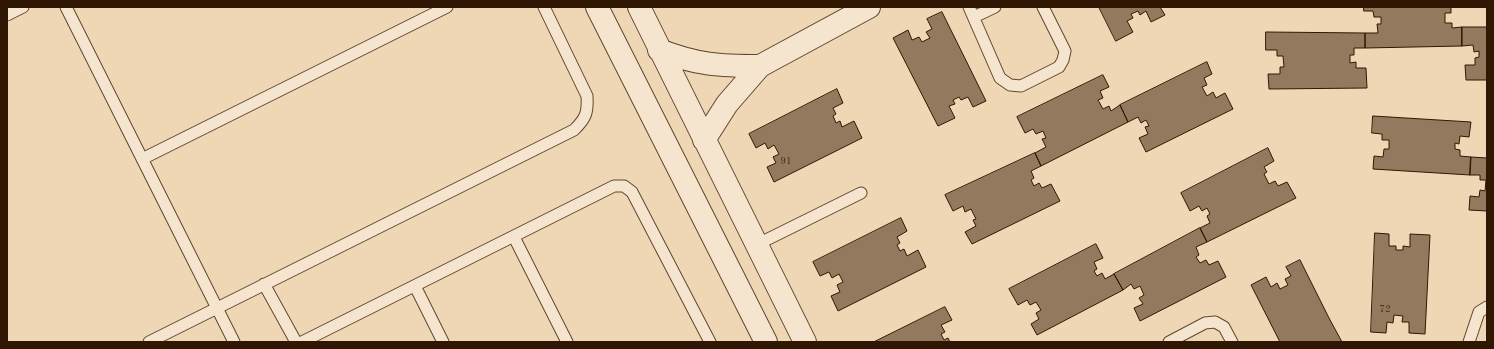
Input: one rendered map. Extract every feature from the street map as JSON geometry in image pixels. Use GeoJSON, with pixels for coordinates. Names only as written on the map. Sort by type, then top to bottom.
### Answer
{"type":"FeatureCollection","features":[{"type":"Feature","properties":{"kind":"street"},"geometry":{"type":"LineString","coordinates":[[597,7],[766,342]]}},
{"type":"Feature","properties":{"kind":"street"},"geometry":{"type":"LineString","coordinates":[[639,7],[805,342]]}},
{"type":"Feature","properties":{"kind":"street"},"geometry":{"type":"LineString","coordinates":[[704,140],[727,104],[760,66],[869,7]]}},
{"type":"Feature","properties":{"kind":"street"},"geometry":{"type":"LineString","coordinates":[[659,50],[680,58],[702,63],[725,66],[760,66]]}},
{"type":"Feature","properties":{"kind":"lane"},"geometry":{"type":"LineString","coordinates":[[7,15],[23,7]]}},
{"type":"Feature","properties":{"kind":"lane"},"geometry":{"type":"LineString","coordinates":[[66,7],[234,342]]}},
{"type":"Feature","properties":{"kind":"lane"},"geometry":{"type":"LineString","coordinates":[[142,159],[447,7]]}},
{"type":"Feature","properties":{"kind":"lane"},"geometry":{"type":"LineString","coordinates":[[149,342],[574,130],[583,121],[588,109],[587,96],[544,7]]}},
{"type":"Feature","properties":{"kind":"lane"},"geometry":{"type":"LineString","coordinates":[[995,7],[972,12],[1000,78],[1010,85],[1021,86],[1059,67],[1063,60],[1065,51],[1043,7]]}},
{"type":"Feature","properties":{"kind":"lane"},"geometry":{"type":"LineString","coordinates":[[302,342],[614,186],[624,186],[632,192],[710,342]]}},
{"type":"Feature","properties":{"kind":"lane"},"geometry":{"type":"LineString","coordinates":[[756,245],[861,193]]}},
{"type":"Feature","properties":{"kind":"lane"},"geometry":{"type":"LineString","coordinates":[[514,236],[567,342]]}},
{"type":"Feature","properties":{"kind":"lane"},"geometry":{"type":"LineString","coordinates":[[264,284],[296,342]]}},
{"type":"Feature","properties":{"kind":"lane"},"geometry":{"type":"LineString","coordinates":[[415,286],[443,342]]}},
{"type":"Feature","properties":{"kind":"lane"},"geometry":{"type":"LineString","coordinates":[[1469,342],[1479,312],[1487,306]]}},
{"type":"Feature","properties":{"kind":"lane"},"geometry":{"type":"LineString","coordinates":[[1169,342],[1205,324],[1215,322],[1224,327],[1232,342]]}},
{"type":"Feature","properties":{"kind":"building"},"geometry":{"type":"Polygon","coordinates":[[[1099,7],[1160,7],[1165,15],[1151,22],[1146,11],[1140,15],[1138,11],[1131,14],[1133,18],[1127,21],[1133,32],[1116,41],[1099,7]]]}},
{"type":"Feature","properties":{"kind":"building"},"geometry":{"type":"Polygon","coordinates":[[[1364,7],[1451,7],[1451,13],[1445,13],[1445,23],[1452,23],[1452,28],[1462,27],[1462,46],[1365,48],[1365,33],[1378,33],[1377,24],[1381,24],[1381,17],[1374,17],[1373,11],[1364,11],[1364,7]]]}},
{"type":"Feature","properties":{"kind":"building"},"geometry":{"type":"Polygon","coordinates":[[[942,12],[986,101],[973,107],[968,97],[961,100],[959,97],[953,100],[955,104],[949,106],[955,118],[938,126],[893,38],[908,30],[912,40],[919,37],[922,42],[930,38],[926,32],[932,29],[927,19],[942,12]]]}},
{"type":"Feature","properties":{"kind":"building"},"geometry":{"type":"Polygon","coordinates":[[[1462,27],[1487,27],[1487,80],[1466,80],[1465,65],[1475,65],[1475,58],[1479,57],[1479,51],[1474,52],[1473,45],[1462,46],[1462,27]]]}},
{"type":"Feature","properties":{"kind":"building"},"geometry":{"type":"Polygon","coordinates":[[[1266,32],[1365,33],[1365,48],[1354,48],[1354,55],[1350,55],[1350,63],[1356,62],[1356,68],[1366,68],[1367,88],[1269,89],[1268,74],[1280,74],[1280,67],[1284,67],[1283,56],[1277,56],[1277,50],[1266,50],[1266,32]]]}},
{"type":"Feature","properties":{"kind":"building"},"geometry":{"type":"Polygon","coordinates":[[[1207,62],[1212,74],[1204,78],[1207,85],[1202,87],[1207,96],[1213,92],[1216,98],[1225,93],[1233,109],[1146,152],[1139,138],[1148,134],[1145,127],[1149,126],[1146,120],[1141,123],[1138,117],[1128,122],[1120,105],[1207,62]]]}},
{"type":"Feature","properties":{"kind":"building"},"geometry":{"type":"Polygon","coordinates":[[[1103,75],[1109,87],[1100,91],[1103,98],[1098,100],[1103,109],[1109,106],[1111,111],[1120,105],[1128,122],[1041,166],[1035,153],[1046,147],[1042,139],[1046,138],[1043,131],[1036,134],[1033,129],[1025,133],[1017,117],[1103,75]]]}},
{"type":"Feature","properties":{"kind":"building"},"geometry":{"type":"Polygon","coordinates":[[[837,89],[843,103],[833,108],[836,114],[833,116],[836,123],[840,121],[842,127],[854,121],[862,138],[774,182],[767,167],[776,163],[773,157],[779,154],[774,145],[768,149],[765,143],[756,148],[749,134],[837,89]]]}},
{"type":"Feature","properties":{"kind":"building"},"geometry":{"type":"Polygon","coordinates":[[[1373,116],[1471,122],[1469,137],[1460,136],[1459,144],[1455,143],[1455,149],[1460,150],[1460,156],[1471,157],[1470,175],[1373,169],[1374,156],[1383,157],[1384,149],[1389,149],[1389,140],[1382,140],[1382,134],[1372,133],[1373,116]]]}},
{"type":"Feature","properties":{"kind":"building"},"geometry":{"type":"Polygon","coordinates":[[[1268,148],[1274,161],[1264,167],[1267,172],[1264,174],[1269,184],[1275,181],[1278,186],[1287,182],[1296,198],[1207,242],[1200,228],[1210,223],[1207,216],[1210,214],[1207,208],[1202,211],[1199,206],[1190,211],[1181,193],[1268,148]]]}},
{"type":"Feature","properties":{"kind":"building"},"geometry":{"type":"Polygon","coordinates":[[[1035,153],[1041,166],[1031,171],[1034,178],[1031,180],[1034,186],[1039,183],[1042,188],[1051,184],[1060,201],[972,244],[965,232],[976,226],[973,220],[976,219],[971,209],[965,212],[963,206],[953,211],[945,195],[1035,153]]]}},
{"type":"Feature","properties":{"kind":"building"},"geometry":{"type":"Polygon","coordinates":[[[1471,157],[1487,158],[1487,211],[1469,210],[1470,196],[1479,197],[1480,190],[1485,191],[1486,180],[1480,180],[1480,175],[1470,175],[1471,157]]]}},
{"type":"Feature","properties":{"kind":"building"},"geometry":{"type":"Polygon","coordinates":[[[901,218],[907,231],[897,237],[900,243],[897,245],[900,251],[904,249],[907,256],[918,250],[926,267],[838,311],[831,296],[840,292],[837,285],[843,282],[839,274],[832,278],[829,272],[820,276],[813,262],[901,218]]]}},
{"type":"Feature","properties":{"kind":"building"},"geometry":{"type":"Polygon","coordinates":[[[1200,228],[1207,242],[1196,247],[1199,255],[1196,257],[1200,263],[1206,260],[1209,265],[1218,261],[1226,277],[1140,321],[1134,308],[1143,304],[1139,298],[1144,295],[1140,286],[1134,289],[1131,284],[1123,290],[1114,274],[1200,228]]]}},
{"type":"Feature","properties":{"kind":"building"},"geometry":{"type":"Polygon","coordinates":[[[1375,233],[1389,234],[1389,246],[1396,246],[1396,250],[1403,250],[1403,246],[1410,247],[1410,234],[1430,235],[1425,334],[1409,333],[1409,322],[1402,322],[1403,316],[1394,315],[1393,323],[1387,322],[1386,333],[1371,332],[1375,233]]]}},
{"type":"Feature","properties":{"kind":"building"},"geometry":{"type":"Polygon","coordinates":[[[1096,244],[1103,258],[1094,262],[1097,269],[1094,271],[1097,276],[1102,273],[1105,279],[1114,274],[1123,290],[1037,335],[1031,324],[1039,319],[1036,313],[1041,310],[1036,302],[1030,305],[1027,300],[1018,305],[1009,289],[1096,244]]]}},
{"type":"Feature","properties":{"kind":"building"},"geometry":{"type":"Polygon","coordinates":[[[1300,260],[1342,342],[1280,342],[1251,285],[1266,277],[1271,287],[1277,283],[1280,289],[1288,285],[1285,279],[1291,276],[1286,267],[1300,260]]]}},
{"type":"Feature","properties":{"kind":"building"},"geometry":{"type":"Polygon","coordinates":[[[945,307],[952,320],[941,325],[945,332],[941,334],[944,340],[948,338],[950,342],[874,342],[945,307]]]}}]}
